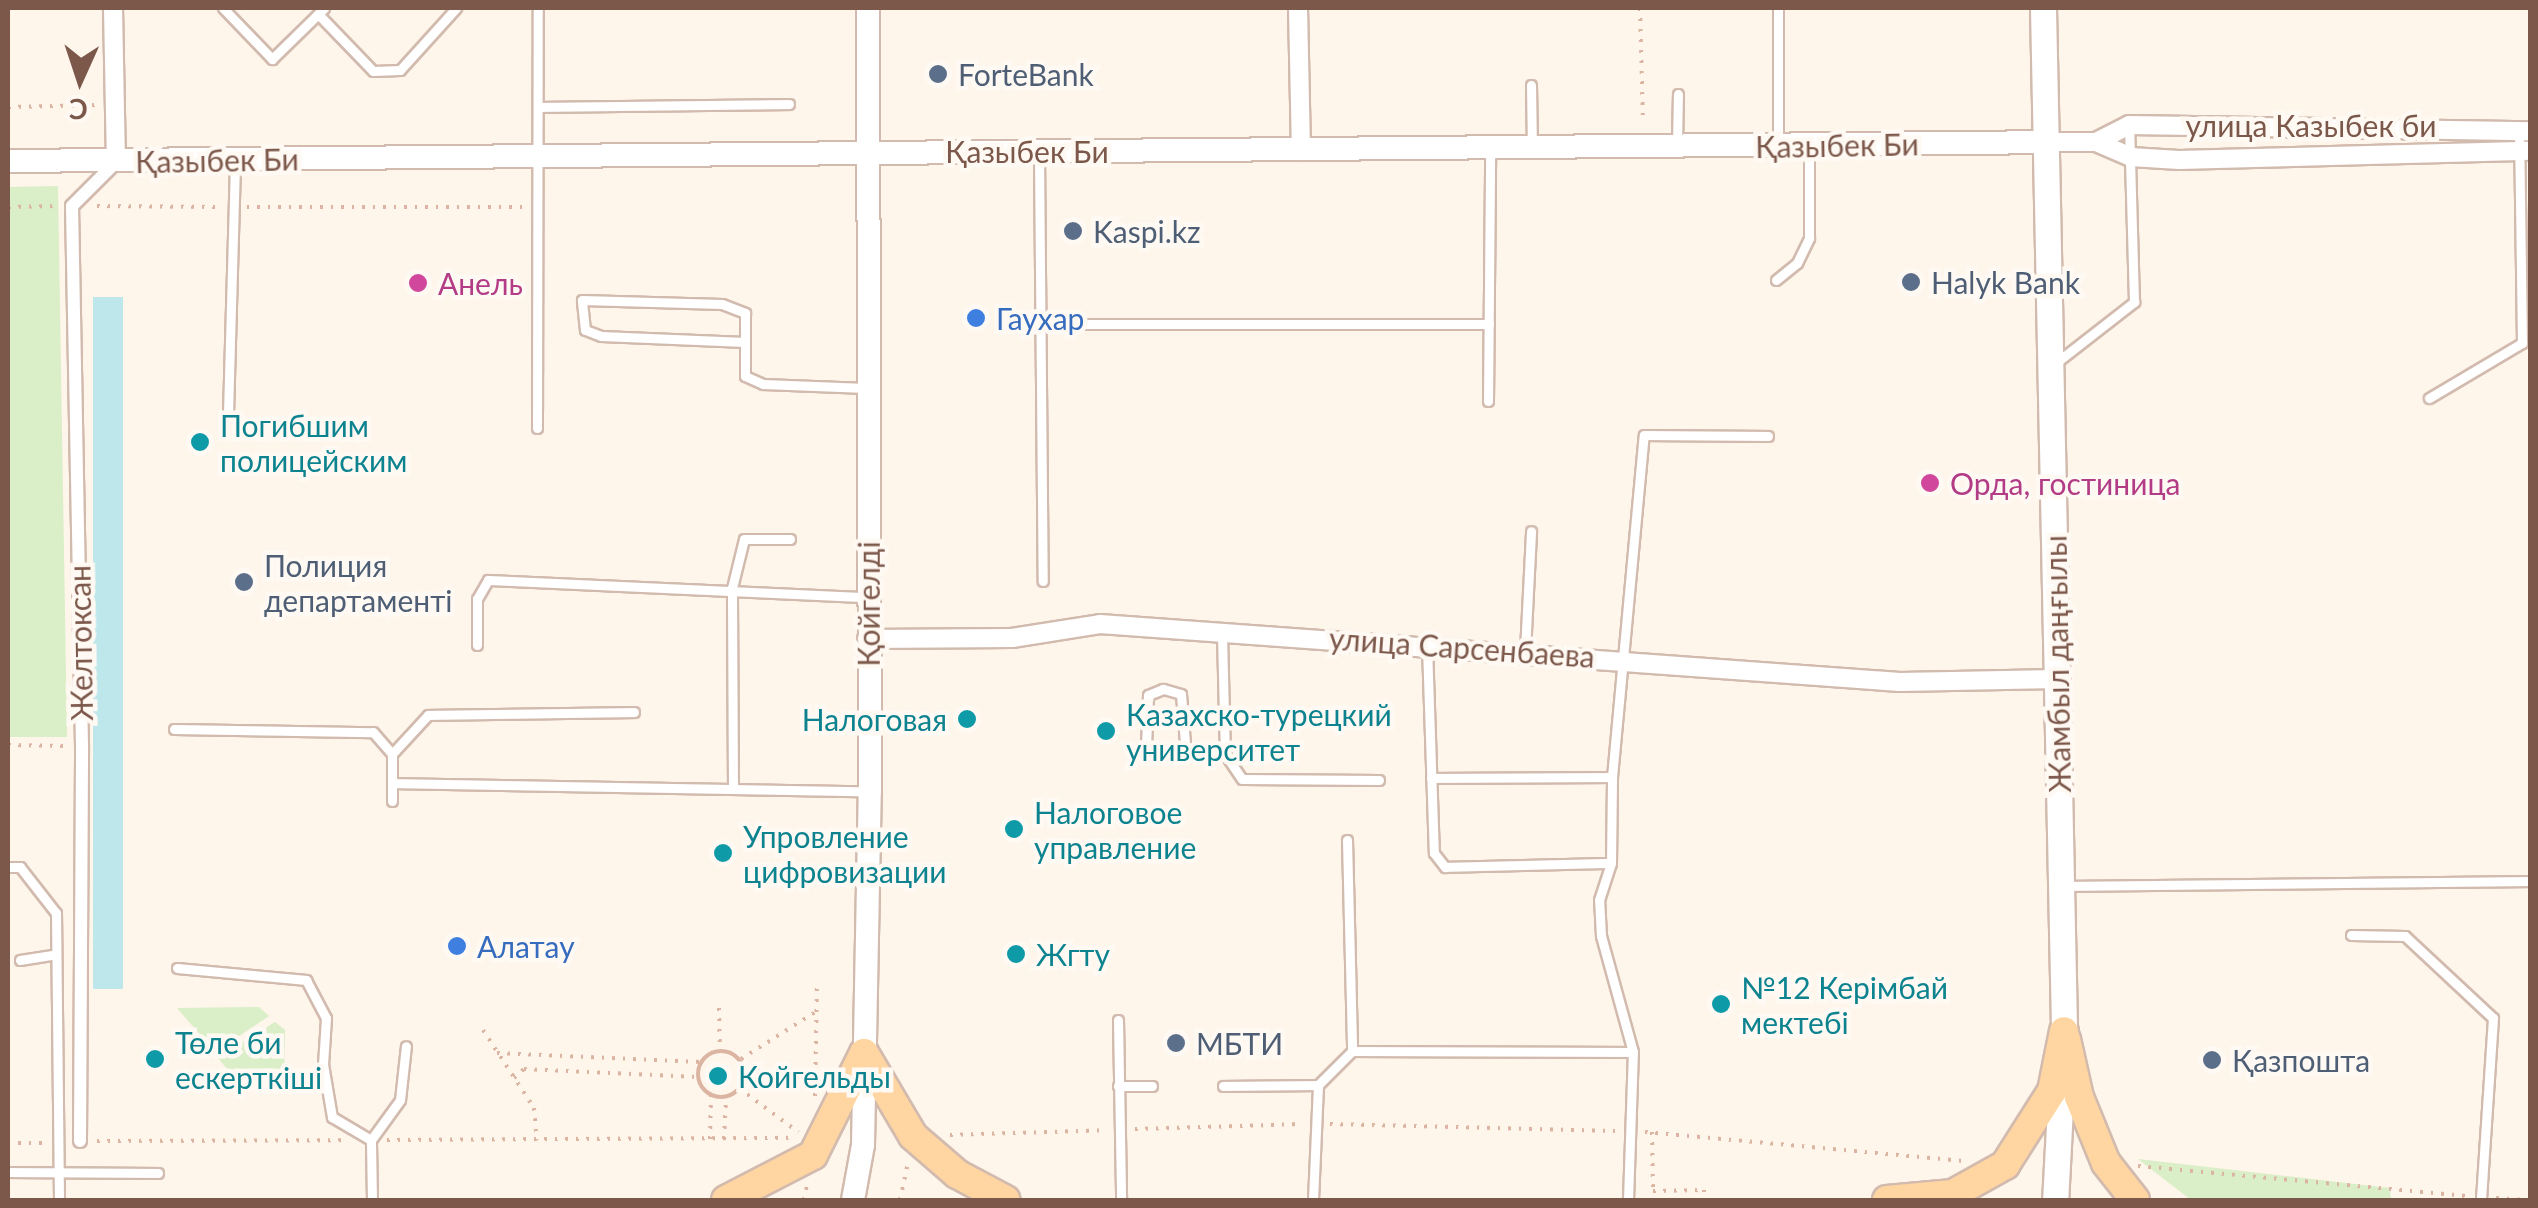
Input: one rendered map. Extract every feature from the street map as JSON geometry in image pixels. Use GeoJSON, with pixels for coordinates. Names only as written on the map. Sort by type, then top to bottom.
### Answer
{"type":"FeatureCollection","features":[{"type":"Feature","properties":{"kind":"main road","name":"Жамбыл даңғылы"},"geometry":{"type":"LineString","coordinates":[[2044,8],[2064,1030],[2055,1200]]}},
{"type":"Feature","properties":{"kind":"main road"},"geometry":{"type":"LineString","coordinates":[[2064,1030],[2079,1097],[2106,1164],[2135,1200]]}},
{"type":"Feature","properties":{"kind":"main road"},"geometry":{"type":"LineString","coordinates":[[1886,1200],[1953,1194],[2005,1164],[2052,1090],[2064,1030]]}},
{"type":"Feature","properties":{"kind":"main road"},"geometry":{"type":"LineString","coordinates":[[864,1053],[912,1136],[957,1174],[1006,1200]]}},
{"type":"Feature","properties":{"kind":"main road"},"geometry":{"type":"LineString","coordinates":[[726,1200],[813,1155],[864,1053]]}},
{"type":"Feature","properties":{"kind":"street"},"geometry":{"type":"LineString","coordinates":[[72,206],[116,162],[113,8]]}},
{"type":"Feature","properties":{"kind":"street","name":"Қойгелді"},"geometry":{"type":"LineString","coordinates":[[853,1200],[863,1145],[870,791],[868,8]]}},
{"type":"Feature","properties":{"kind":"street"},"geometry":{"type":"LineString","coordinates":[[1298,8],[1300,151]]}},
{"type":"Feature","properties":{"kind":"street","name":"улица Казыбек би"},"geometry":{"type":"LineString","coordinates":[[2096,142],[2129,125],[2527,128]]}},
{"type":"Feature","properties":{"kind":"street","name":"Қазыбек Би"},"geometry":{"type":"LineString","coordinates":[[8,160],[116,162],[870,149],[1300,151],[2046,142]]}},
{"type":"Feature","properties":{"kind":"street","name":"улица Казыбек би"},"geometry":{"type":"LineString","coordinates":[[2046,142],[2096,142],[2132,157],[2524,153]]}},
{"type":"Feature","properties":{"kind":"street","name":"Желтоксан"},"geometry":{"type":"LineString","coordinates":[[72,206],[82,746],[80,1142]]}},
{"type":"Feature","properties":{"kind":"street","name":"улица Сарсенбаева"},"geometry":{"type":"LineString","coordinates":[[868,640],[1012,638],[1100,624],[1624,657],[1900,682],[2057,678]]}},
{"type":"Feature","properties":{"kind":"lane"},"geometry":{"type":"LineString","coordinates":[[224,8],[272,59],[321,11],[373,71],[400,70],[456,8]]}},
{"type":"Feature","properties":{"kind":"lane"},"geometry":{"type":"LineString","coordinates":[[538,8],[538,428]]}},
{"type":"Feature","properties":{"kind":"lane"},"geometry":{"type":"LineString","coordinates":[[1778,8],[1778,146]]}},
{"type":"Feature","properties":{"kind":"lane"},"geometry":{"type":"LineString","coordinates":[[1531,85],[1532,149]]}},
{"type":"Feature","properties":{"kind":"lane"},"geometry":{"type":"LineString","coordinates":[[1677,147],[1678,94]]}},
{"type":"Feature","properties":{"kind":"lane"},"geometry":{"type":"LineString","coordinates":[[539,107],[789,104]]}},
{"type":"Feature","properties":{"kind":"lane"},"geometry":{"type":"LineString","coordinates":[[2051,367],[2134,302],[2129,125]]}},
{"type":"Feature","properties":{"kind":"lane"},"geometry":{"type":"LineString","coordinates":[[2429,398],[2522,343],[2518,185],[2527,128]]}},
{"type":"Feature","properties":{"kind":"lane"},"geometry":{"type":"LineString","coordinates":[[1776,280],[1797,263],[1809,238],[1809,146]]}},
{"type":"Feature","properties":{"kind":"lane"},"geometry":{"type":"LineString","coordinates":[[1488,402],[1490,149]]}},
{"type":"Feature","properties":{"kind":"lane"},"geometry":{"type":"LineString","coordinates":[[1039,152],[1042,581]]}},
{"type":"Feature","properties":{"kind":"lane"},"geometry":{"type":"LineString","coordinates":[[228,414],[235,160]]}},
{"type":"Feature","properties":{"kind":"lane"},"geometry":{"type":"LineString","coordinates":[[2518,185],[2530,184]]}},
{"type":"Feature","properties":{"kind":"lane"},"geometry":{"type":"LineString","coordinates":[[745,342],[602,336],[584,330],[582,300],[722,304],[745,313],[745,342],[745,376],[763,384],[868,388]]}},
{"type":"Feature","properties":{"kind":"lane"},"geometry":{"type":"LineString","coordinates":[[1040,324],[1489,324]]}},
{"type":"Feature","properties":{"kind":"lane"},"geometry":{"type":"LineString","coordinates":[[1628,1200],[1633,1052],[1601,936],[1599,900],[1612,863],[1612,777],[1644,435],[1768,436]]}},
{"type":"Feature","properties":{"kind":"lane"},"geometry":{"type":"LineString","coordinates":[[1525,651],[1531,531]]}},
{"type":"Feature","properties":{"kind":"lane"},"geometry":{"type":"LineString","coordinates":[[734,789],[732,588],[744,540],[790,539]]}},
{"type":"Feature","properties":{"kind":"lane"},"geometry":{"type":"LineString","coordinates":[[477,646],[476,599],[488,580],[732,588],[868,598]]}},
{"type":"Feature","properties":{"kind":"lane"},"geometry":{"type":"LineString","coordinates":[[1222,632],[1225,754],[1242,779],[1378,780]]}},
{"type":"Feature","properties":{"kind":"lane"},"geometry":{"type":"LineString","coordinates":[[1427,644],[1434,854],[1445,867],[1612,863]]}},
{"type":"Feature","properties":{"kind":"lane"},"geometry":{"type":"LineString","coordinates":[[1186,755],[1182,694],[1163,689],[1148,695],[1146,748],[1186,755],[1225,754]]}},
{"type":"Feature","properties":{"kind":"lane"},"geometry":{"type":"LineString","coordinates":[[392,754],[428,715],[634,712]]}},
{"type":"Feature","properties":{"kind":"lane"},"geometry":{"type":"LineString","coordinates":[[174,730],[373,732],[392,754],[392,802]]}},
{"type":"Feature","properties":{"kind":"lane"},"geometry":{"type":"LineString","coordinates":[[1431,778],[1612,777]]}},
{"type":"Feature","properties":{"kind":"lane"},"geometry":{"type":"LineString","coordinates":[[392,783],[870,791]]}},
{"type":"Feature","properties":{"kind":"lane"},"geometry":{"type":"LineString","coordinates":[[1313,1200],[1313,1124],[1318,1085],[1352,1050],[1347,840]]}},
{"type":"Feature","properties":{"kind":"lane"},"geometry":{"type":"LineString","coordinates":[[8,867],[20,868],[56,913],[60,1200]]}},
{"type":"Feature","properties":{"kind":"lane"},"geometry":{"type":"LineString","coordinates":[[2061,886],[2530,881]]}},
{"type":"Feature","properties":{"kind":"lane"},"geometry":{"type":"LineString","coordinates":[[2351,935],[2405,936],[2493,1018],[2481,1199]]}},
{"type":"Feature","properties":{"kind":"lane"},"geometry":{"type":"LineString","coordinates":[[20,960],[56,954]]}},
{"type":"Feature","properties":{"kind":"lane"},"geometry":{"type":"LineString","coordinates":[[177,968],[306,980],[326,1018],[322,1064],[332,1117],[371,1140]]}},
{"type":"Feature","properties":{"kind":"lane"},"geometry":{"type":"LineString","coordinates":[[1118,1020],[1120,1200]]}},
{"type":"Feature","properties":{"kind":"lane"},"geometry":{"type":"LineString","coordinates":[[372,1200],[371,1140],[400,1100],[406,1046]]}},
{"type":"Feature","properties":{"kind":"lane"},"geometry":{"type":"LineString","coordinates":[[1352,1050],[1633,1052]]}},
{"type":"Feature","properties":{"kind":"lane"},"geometry":{"type":"LineString","coordinates":[[1223,1086],[1318,1085]]}},
{"type":"Feature","properties":{"kind":"lane"},"geometry":{"type":"LineString","coordinates":[[1118,1086],[1152,1086]]}},
{"type":"Feature","properties":{"kind":"lane"},"geometry":{"type":"LineString","coordinates":[[8,1172],[158,1173]]}},
{"type":"Feature","properties":{"kind":"path"},"geometry":{"type":"LineString","coordinates":[[1640,8],[1644,148]]}},
{"type":"Feature","properties":{"kind":"path"},"geometry":{"type":"LineString","coordinates":[[8,107],[114,104]]}},
{"type":"Feature","properties":{"kind":"path"},"geometry":{"type":"LineString","coordinates":[[8,207],[540,207]]}},
{"type":"Feature","properties":{"kind":"path"},"geometry":{"type":"LineString","coordinates":[[8,745],[82,746]]}},
{"type":"Feature","properties":{"kind":"path"},"geometry":{"type":"LineString","coordinates":[[815,1100],[817,984]]}},
{"type":"Feature","properties":{"kind":"path"},"geometry":{"type":"LineString","coordinates":[[720,1008],[720,1051]]}},
{"type":"Feature","properties":{"kind":"path"},"geometry":{"type":"LineString","coordinates":[[740,1060],[817,1011]]}},
{"type":"Feature","properties":{"kind":"path"},"geometry":{"type":"LineString","coordinates":[[483,1030],[534,1108],[537,1140]]}},
{"type":"Feature","properties":{"kind":"path"},"geometry":{"type":"LineString","coordinates":[[711,1095],[726,1096],[739,1088],[744,1074],[740,1060],[720,1051]]}},
{"type":"Feature","properties":{"kind":"path"},"geometry":{"type":"LineString","coordinates":[[497,1053],[701,1062],[720,1051]]}},
{"type":"Feature","properties":{"kind":"path"},"geometry":{"type":"LineString","coordinates":[[523,1055],[524,1069]]}},
{"type":"Feature","properties":{"kind":"path"},"geometry":{"type":"LineString","coordinates":[[701,1062],[698,1077],[711,1095],[710,1139]]}},
{"type":"Feature","properties":{"kind":"path"},"geometry":{"type":"LineString","coordinates":[[514,1078],[524,1069],[698,1077]]}},
{"type":"Feature","properties":{"kind":"path"},"geometry":{"type":"LineString","coordinates":[[744,1074],[816,1082]]}},
{"type":"Feature","properties":{"kind":"path"},"geometry":{"type":"LineString","coordinates":[[80,1142],[805,1138],[739,1088]]}},
{"type":"Feature","properties":{"kind":"path"},"geometry":{"type":"LineString","coordinates":[[724,1139],[726,1096]]}},
{"type":"Feature","properties":{"kind":"path"},"geometry":{"type":"LineString","coordinates":[[900,1200],[912,1136],[1313,1124],[1652,1132],[1966,1161]]}},
{"type":"Feature","properties":{"kind":"path"},"geometry":{"type":"LineString","coordinates":[[1652,1132],[1653,1191],[1704,1190],[1704,1200]]}},
{"type":"Feature","properties":{"kind":"path"},"geometry":{"type":"LineString","coordinates":[[2106,1164],[2522,1200]]}},
{"type":"Feature","properties":{"kind":"green space"},"geometry":{"type":"Polygon","coordinates":[[[58,186],[67,737],[8,737],[8,187],[58,186]]]}},
{"type":"Feature","properties":{"kind":"green space"},"geometry":{"type":"Polygon","coordinates":[[[259,1007],[269,1016],[215,1052],[177,1008],[259,1007]]]}},
{"type":"Feature","properties":{"kind":"green space"},"geometry":{"type":"Polygon","coordinates":[[[275,1022],[285,1030],[284,1075],[232,1075],[218,1058],[275,1022]]]}},
{"type":"Feature","properties":{"kind":"green space"},"geometry":{"type":"Polygon","coordinates":[[[2138,1159],[2390,1188],[2391,1200],[2191,1200],[2138,1159]]]}},
{"type":"Feature","properties":{"kind":"water"},"geometry":{"type":"Polygon","coordinates":[[[93,297],[123,297],[123,989],[93,989],[93,297]]]}},
{"type":"Feature","properties":{"kind":"place","name":"ForteBank"},"geometry":{"type":"Point","coordinates":[938,74]}},
{"type":"Feature","properties":{"kind":"place","name":"Kaspi.kz"},"geometry":{"type":"Point","coordinates":[1073,231]}},
{"type":"Feature","properties":{"kind":"place","name":"Halyk Bank"},"geometry":{"type":"Point","coordinates":[1911,282]}},
{"type":"Feature","properties":{"kind":"place","name":"Анель"},"geometry":{"type":"Point","coordinates":[418,283]}},
{"type":"Feature","properties":{"kind":"place","name":"Гаухар"},"geometry":{"type":"Point","coordinates":[976,318]}},
{"type":"Feature","properties":{"kind":"place","name":"Погибшим полицейским"},"geometry":{"type":"Point","coordinates":[200,442]}},
{"type":"Feature","properties":{"kind":"place","name":"Орда, гостиница"},"geometry":{"type":"Point","coordinates":[1930,483]}},
{"type":"Feature","properties":{"kind":"place","name":"Полиция департаменті"},"geometry":{"type":"Point","coordinates":[244,582]}},
{"type":"Feature","properties":{"kind":"place","name":"Налоговая"},"geometry":{"type":"Point","coordinates":[967,719]}},
{"type":"Feature","properties":{"kind":"place","name":"Казахско-турецкий университет"},"geometry":{"type":"Point","coordinates":[1106,731]}},
{"type":"Feature","properties":{"kind":"place","name":"Налоговое управление"},"geometry":{"type":"Point","coordinates":[1014,829]}},
{"type":"Feature","properties":{"kind":"place","name":"Упровление цифровизации"},"geometry":{"type":"Point","coordinates":[723,853]}},
{"type":"Feature","properties":{"kind":"place","name":"Алатау"},"geometry":{"type":"Point","coordinates":[457,946]}},
{"type":"Feature","properties":{"kind":"place","name":"Жгту"},"geometry":{"type":"Point","coordinates":[1016,954]}},
{"type":"Feature","properties":{"kind":"place","name":"№12 Керімбай мектебі"},"geometry":{"type":"Point","coordinates":[1721,1004]}},
{"type":"Feature","properties":{"kind":"place","name":"МБТИ"},"geometry":{"type":"Point","coordinates":[1176,1043]}},
{"type":"Feature","properties":{"kind":"place","name":"Төле би ескерткіші"},"geometry":{"type":"Point","coordinates":[155,1059]}},
{"type":"Feature","properties":{"kind":"place","name":"Қазпошта"},"geometry":{"type":"Point","coordinates":[2212,1060]}},
{"type":"Feature","properties":{"kind":"place","name":"Койгельды"},"geometry":{"type":"Point","coordinates":[718,1076]}}]}
